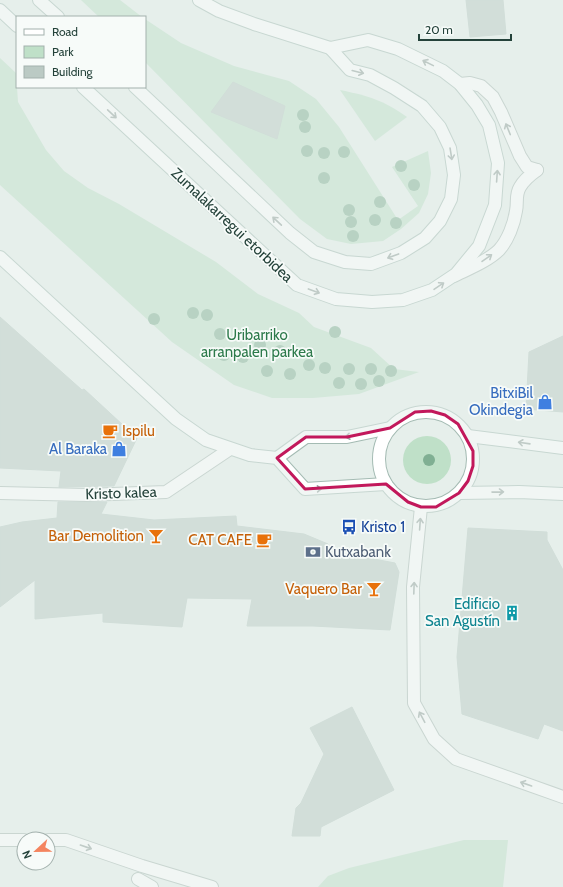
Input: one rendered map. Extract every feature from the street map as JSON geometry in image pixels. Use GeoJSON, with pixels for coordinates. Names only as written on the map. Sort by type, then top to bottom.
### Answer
{"type":"FeatureCollection","features":[{"type":"Feature","properties":{"kind":"street"},"geometry":{"type":"LineString","coordinates":[[39,0],[57,16]]}},
{"type":"Feature","properties":{"kind":"street","name":"Zumalakarregui etorbidea"},"geometry":{"type":"LineString","coordinates":[[84,88],[297,285],[336,299],[372,302],[403,300],[432,290],[453,276],[479,246],[495,205],[498,163],[489,125],[460,84],[443,71],[398,49],[368,40],[330,48],[247,22],[219,11],[199,0]]}},
{"type":"Feature","properties":{"kind":"street"},"geometry":{"type":"LineString","coordinates":[[0,10],[16,25]]}},
{"type":"Feature","properties":{"kind":"street"},"geometry":{"type":"LineString","coordinates":[[136,88],[290,233],[314,252],[345,262],[371,264],[400,253],[425,238],[440,221],[451,199],[454,175],[450,148],[440,127],[422,106],[370,75],[350,70],[330,48]]}},
{"type":"Feature","properties":{"kind":"street"},"geometry":{"type":"LineString","coordinates":[[453,276],[481,262],[499,250],[511,231],[517,210],[516,196],[519,188],[527,178],[537,170],[527,167],[520,156],[493,97],[481,86],[470,83],[460,84]]}},
{"type":"Feature","properties":{"kind":"street"},"geometry":{"type":"LineString","coordinates":[[0,257],[176,419],[206,440],[250,455],[277,458],[306,490],[386,484]]}},
{"type":"Feature","properties":{"kind":"street"},"geometry":{"type":"LineString","coordinates":[[431,411],[446,415],[458,424],[468,436],[473,451],[473,466],[468,481],[459,493],[448,501],[436,507],[421,507],[396,495],[386,484],[380,471],[378,457],[382,442],[390,428],[401,418],[415,412],[431,411]]}},
{"type":"Feature","properties":{"kind":"street"},"geometry":{"type":"LineString","coordinates":[[277,458],[306,437],[347,437],[390,428]]}},
{"type":"Feature","properties":{"kind":"street"},"geometry":{"type":"LineString","coordinates":[[468,436],[563,448]]}},
{"type":"Feature","properties":{"kind":"street","name":"Kristo kalea"},"geometry":{"type":"LineString","coordinates":[[0,493],[86,495],[166,492],[230,449]]}},
{"type":"Feature","properties":{"kind":"street"},"geometry":{"type":"LineString","coordinates":[[459,493],[519,492],[563,494]]}},
{"type":"Feature","properties":{"kind":"street"},"geometry":{"type":"LineString","coordinates":[[421,507],[413,587],[414,703],[434,739],[456,759],[563,797]]}},
{"type":"Feature","properties":{"kind":"street"},"geometry":{"type":"LineString","coordinates":[[0,840],[16,840]]}},
{"type":"Feature","properties":{"kind":"street"},"geometry":{"type":"LineString","coordinates":[[56,840],[66,840],[212,887]]}},
{"type":"Feature","properties":{"kind":"street"},"geometry":{"type":"LineString","coordinates":[[138,879],[152,887]]}},
{"type":"Feature","properties":{"kind":"highlighted area"},"geometry":{"type":"Polygon","coordinates":[[[431,411],[445,415],[458,424],[473,451],[473,466],[468,481],[459,493],[436,507],[421,507],[408,502],[386,484],[305,489],[277,458],[306,437],[347,437],[390,428],[415,412],[431,411]]]}},
{"type":"Feature","properties":{"kind":"green space"},"geometry":{"type":"Polygon","coordinates":[[[81,0],[120,0],[141,16],[98,16],[81,0]]]}},
{"type":"Feature","properties":{"kind":"green space"},"geometry":{"type":"Polygon","coordinates":[[[146,20],[181,43],[234,66],[289,81],[316,99],[339,127],[398,220],[418,206],[392,167],[428,151],[431,173],[428,194],[419,213],[401,229],[383,241],[351,244],[327,239],[300,219],[146,63],[146,20]]]}},
{"type":"Feature","properties":{"kind":"green space","name":"Uribarriko arranpalen parkea"},"geometry":{"type":"Polygon","coordinates":[[[0,58],[16,73],[18,102],[46,150],[64,171],[88,188],[119,204],[216,262],[258,294],[299,313],[314,327],[371,348],[394,369],[419,372],[359,394],[313,398],[272,398],[234,385],[172,342],[0,185],[0,58]]]}},
{"type":"Feature","properties":{"kind":"green space"},"geometry":{"type":"Polygon","coordinates":[[[340,90],[375,99],[390,106],[407,117],[375,141],[340,90]]]}},
{"type":"Feature","properties":{"kind":"green space"},"geometry":{"type":"Polygon","coordinates":[[[422,436],[432,436],[444,443],[451,455],[451,465],[444,477],[432,484],[422,484],[414,480],[407,473],[403,465],[403,455],[407,447],[414,440],[422,436]]]}},
{"type":"Feature","properties":{"kind":"green space"},"geometry":{"type":"Polygon","coordinates":[[[464,840],[508,840],[503,887],[318,887],[328,876],[349,868],[464,840]]]}},
{"type":"Feature","properties":{"kind":"building"},"geometry":{"type":"Polygon","coordinates":[[[466,0],[503,0],[506,34],[470,37],[466,0]]]}},
{"type":"Feature","properties":{"kind":"building"},"geometry":{"type":"Polygon","coordinates":[[[233,82],[285,106],[277,139],[211,112],[233,82]]]}},
{"type":"Feature","properties":{"kind":"building"},"geometry":{"type":"Polygon","coordinates":[[[0,317],[82,390],[84,389],[137,438],[114,486],[59,487],[61,471],[0,468],[0,317]]]}},
{"type":"Feature","properties":{"kind":"building"},"geometry":{"type":"Polygon","coordinates":[[[563,336],[563,412],[526,409],[529,352],[563,336]]]}},
{"type":"Feature","properties":{"kind":"building"},"geometry":{"type":"Polygon","coordinates":[[[58,502],[107,502],[101,514],[154,520],[236,516],[237,526],[304,534],[328,544],[332,551],[395,563],[399,572],[390,630],[313,626],[247,626],[252,599],[187,598],[182,627],[103,622],[103,613],[35,619],[35,580],[0,607],[0,527],[22,522],[57,518],[58,502]]]}},
{"type":"Feature","properties":{"kind":"building","name":"Edificio San Agustín"},"geometry":{"type":"Polygon","coordinates":[[[468,528],[547,532],[547,540],[563,570],[563,731],[544,724],[538,739],[462,714],[457,657],[468,528]]]}},
{"type":"Feature","properties":{"kind":"building"},"geometry":{"type":"Polygon","coordinates":[[[352,707],[394,790],[321,827],[320,836],[292,836],[296,808],[301,803],[324,754],[310,728],[352,707]]]}},
{"type":"Feature","properties":{"kind":"place","name":"BitxiBil Okindegia"},"geometry":{"type":"Point","coordinates":[545,402]}},
{"type":"Feature","properties":{"kind":"place","name":"Ispilu"},"geometry":{"type":"Point","coordinates":[110,431]}},
{"type":"Feature","properties":{"kind":"place","name":"Al Baraka"},"geometry":{"type":"Point","coordinates":[119,449]}},
{"type":"Feature","properties":{"kind":"place","name":"Kristo 1"},"geometry":{"type":"Point","coordinates":[349,527]}},
{"type":"Feature","properties":{"kind":"place","name":"Bar Demolition"},"geometry":{"type":"Point","coordinates":[156,536]}},
{"type":"Feature","properties":{"kind":"place","name":"CAT CAFE"},"geometry":{"type":"Point","coordinates":[264,540]}},
{"type":"Feature","properties":{"kind":"place","name":"Kutxabank"},"geometry":{"type":"Point","coordinates":[313,552]}},
{"type":"Feature","properties":{"kind":"place","name":"Vaquero Bar"},"geometry":{"type":"Point","coordinates":[374,589]}},
{"type":"Feature","properties":{"kind":"place","name":"Edificio San Agustín"},"geometry":{"type":"Point","coordinates":[512,613]}}]}
